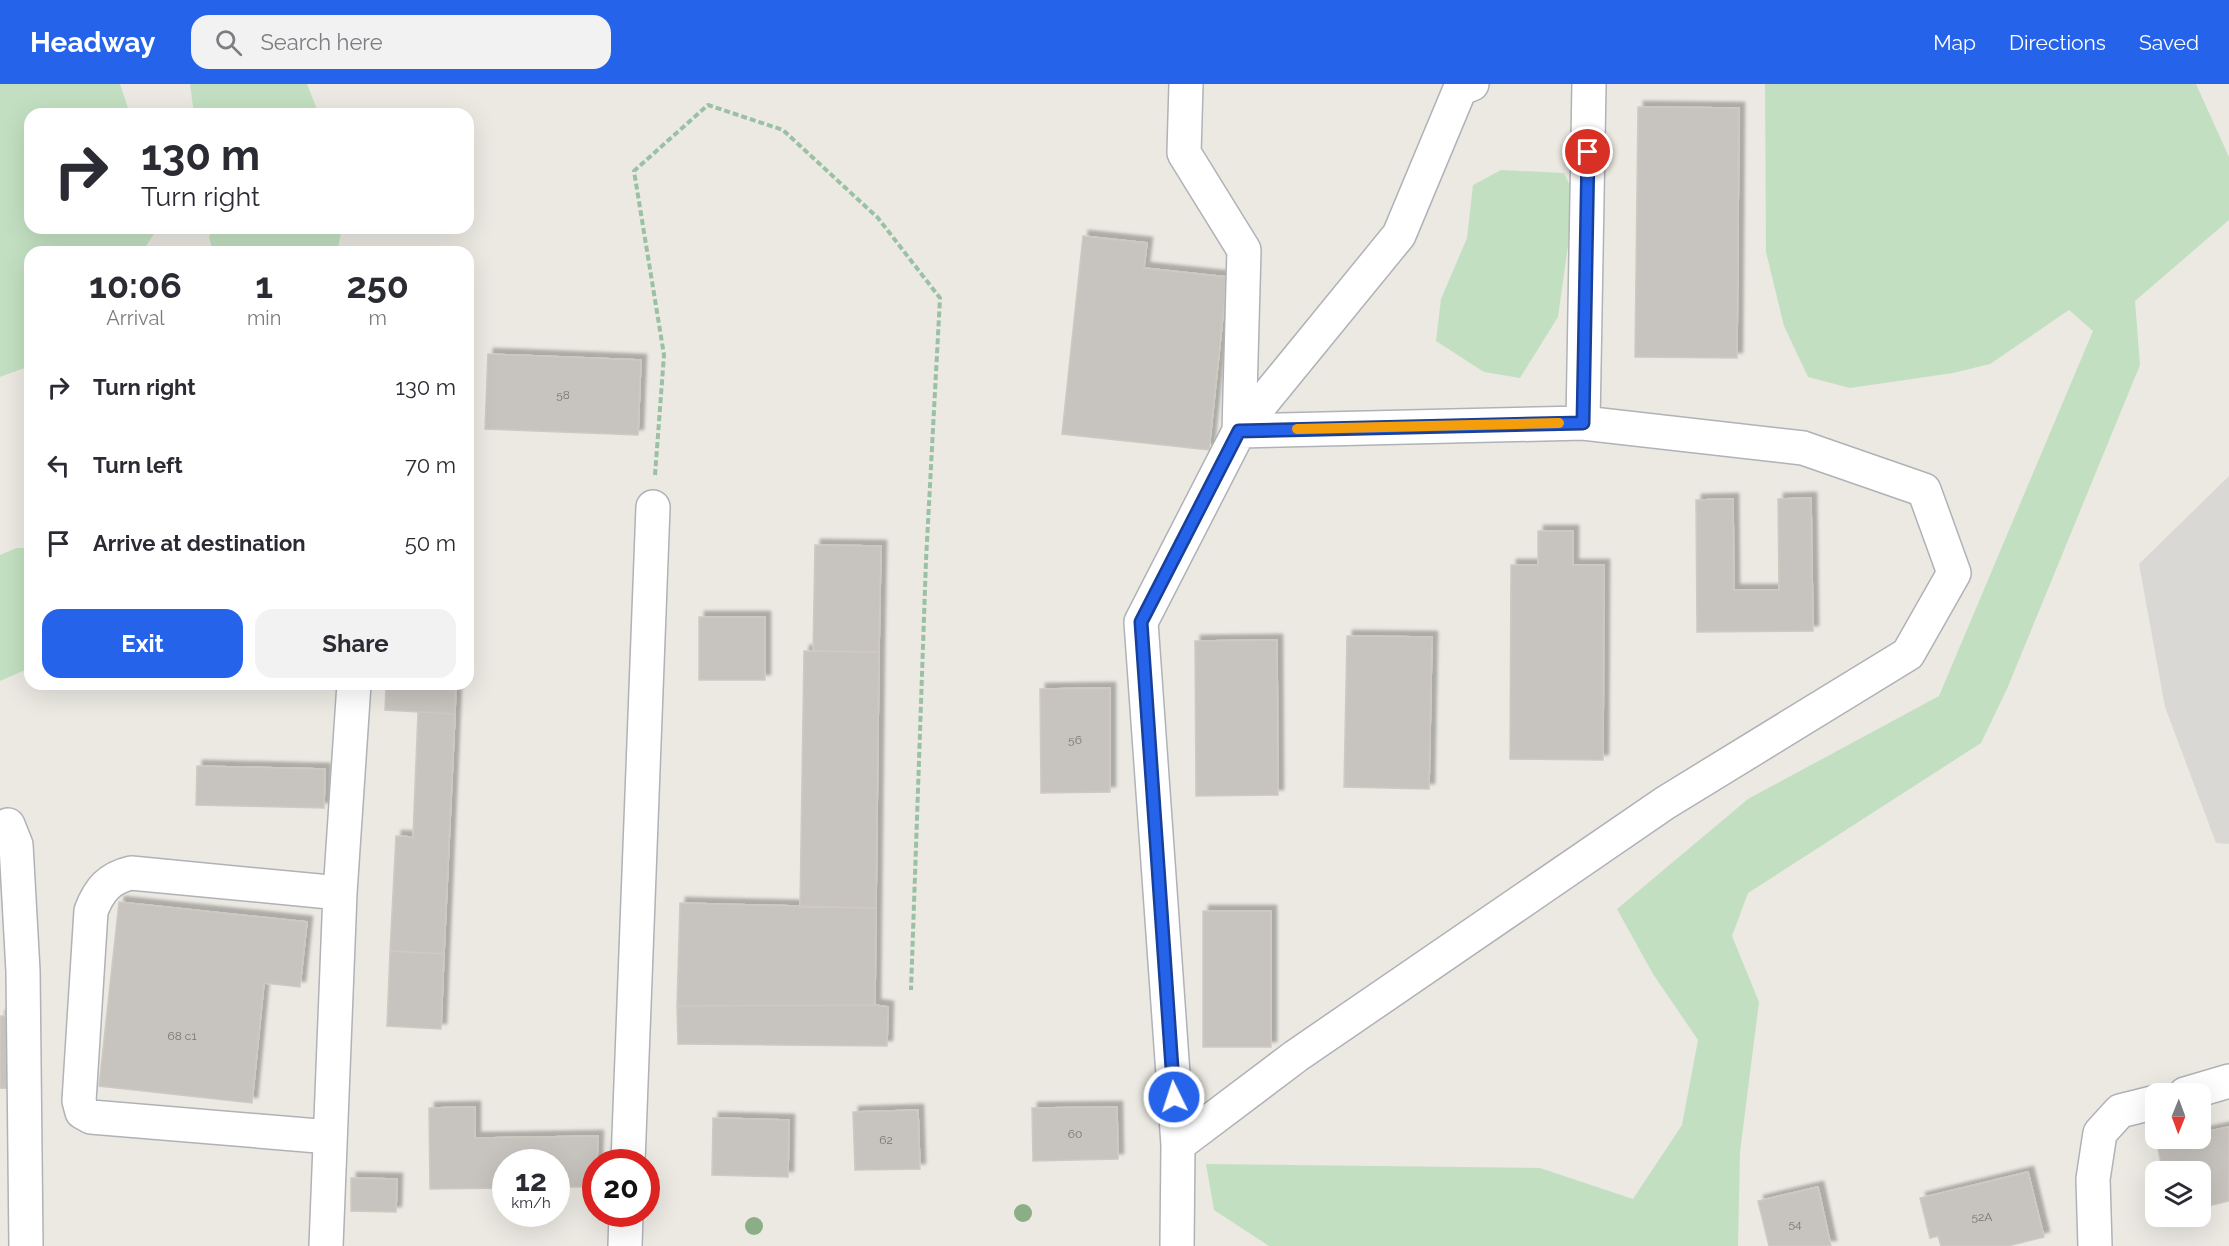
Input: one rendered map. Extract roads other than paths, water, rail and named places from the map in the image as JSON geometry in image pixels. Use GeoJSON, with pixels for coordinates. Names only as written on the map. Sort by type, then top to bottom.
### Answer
{"type":"FeatureCollection","features":[{"type":"Feature","properties":{"kind":"lane"},"geometry":{"type":"LineString","coordinates":[[1186,84],[1184,153],[1244,250],[1239,431]]}},
{"type":"Feature","properties":{"kind":"lane"},"geometry":{"type":"LineString","coordinates":[[1177,1246],[1178,1144],[1141,622],[1239,431],[1399,235],[1460,89],[1472,84]]}},
{"type":"Feature","properties":{"kind":"lane"},"geometry":{"type":"LineString","coordinates":[[1583,423],[1589,84]]}},
{"type":"Feature","properties":{"kind":"lane"},"geometry":{"type":"LineString","coordinates":[[1178,1144],[1296,1056],[1665,802],[1908,654],[1954,573],[1924,490],[1803,448],[1583,423],[1239,431]]}},
{"type":"Feature","properties":{"kind":"lane"},"geometry":{"type":"LineString","coordinates":[[628,1149],[652,507]]}},
{"type":"Feature","properties":{"kind":"lane"},"geometry":{"type":"LineString","coordinates":[[326,1246],[340,893],[354,690]]}},
{"type":"Feature","properties":{"kind":"lane"},"geometry":{"type":"LineString","coordinates":[[8,825],[16,845],[23,971],[26,1246]]}},
{"type":"Feature","properties":{"kind":"lane"},"geometry":{"type":"LineString","coordinates":[[330,1137],[91,1117],[82,1112],[78,1101],[91,911],[104,886],[116,876],[131,873],[340,893]]}},
{"type":"Feature","properties":{"kind":"lane"},"geometry":{"type":"LineString","coordinates":[[2211,1086],[2229,1081]]}},
{"type":"Feature","properties":{"kind":"lane"},"geometry":{"type":"LineString","coordinates":[[2095,1246],[2093,1179],[2100,1133],[2120,1112],[2145,1105]]}},
{"type":"Feature","properties":{"kind":"lane"},"geometry":{"type":"LineString","coordinates":[[625,1246],[626,1227]]}}]}
